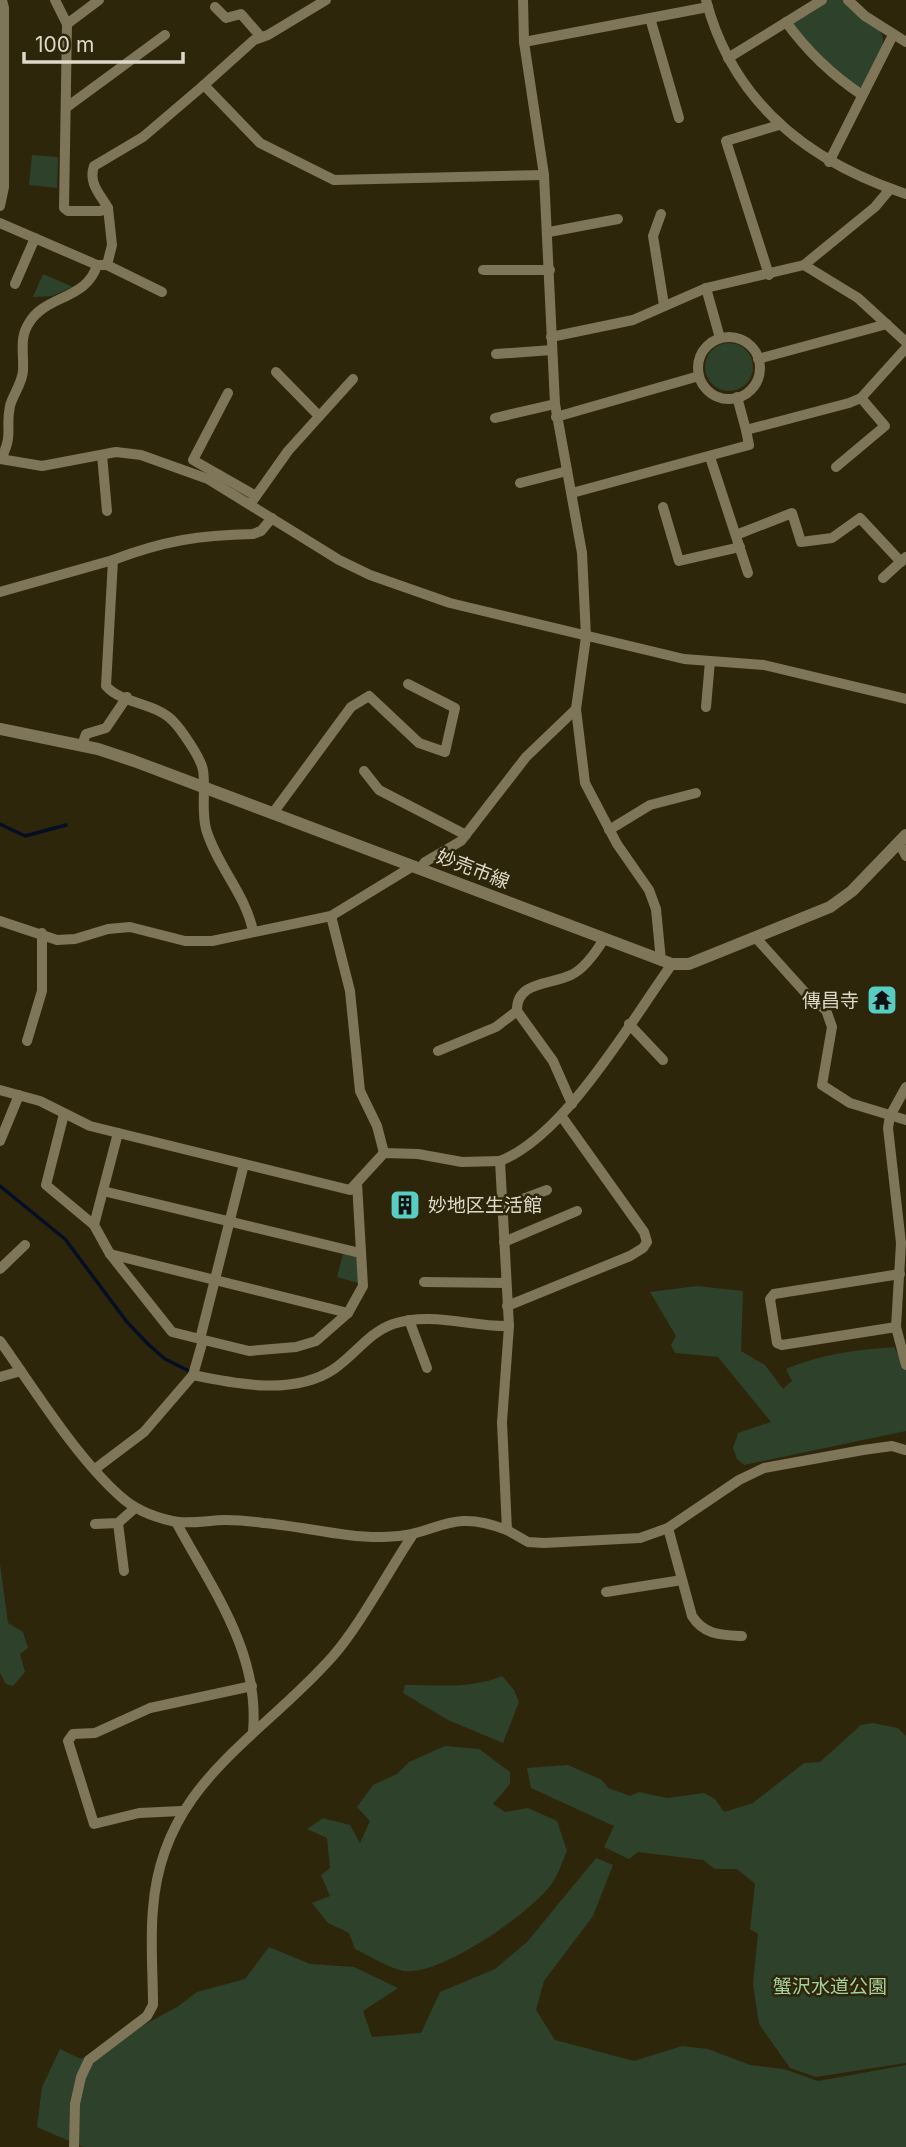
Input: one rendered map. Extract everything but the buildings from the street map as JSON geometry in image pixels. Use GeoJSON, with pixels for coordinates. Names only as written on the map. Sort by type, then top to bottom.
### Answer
{"type":"FeatureCollection","features":[{"type":"Feature","properties":{"kind":"main road","name":"妙売市線"},"geometry":{"type":"LineString","coordinates":[[0,729],[82,745],[273,813],[667,962]]}},
{"type":"Feature","properties":{"kind":"main road"},"geometry":{"type":"LineString","coordinates":[[667,962],[690,964],[830,907],[852,891],[902,839]]}},
{"type":"Feature","properties":{"kind":"street"},"geometry":{"type":"LineString","coordinates":[[0,206],[4,187],[5,8],[2,0]]}},
{"type":"Feature","properties":{"kind":"street"},"geometry":{"type":"LineString","coordinates":[[55,0],[67,24],[64,208],[68,211],[100,211],[108,208]]}},
{"type":"Feature","properties":{"kind":"street"},"geometry":{"type":"LineString","coordinates":[[67,24],[99,0]]}},
{"type":"Feature","properties":{"kind":"street"},"geometry":{"type":"LineString","coordinates":[[253,500],[178,467],[141,455],[116,452],[42,466],[0,459],[9,443],[10,406],[23,373],[21,345],[29,322],[51,301],[79,290],[102,265],[112,245],[108,208],[93,185],[91,175],[94,166],[144,136],[254,40],[327,0]]}},
{"type":"Feature","properties":{"kind":"street"},"geometry":{"type":"LineString","coordinates":[[0,1090],[40,1101],[90,1126],[350,1190],[384,1153],[418,1154],[462,1162],[500,1161],[516,1155],[562,1118],[629,1024],[667,962],[656,909],[649,890],[609,830],[586,783],[576,709],[586,637],[582,553],[556,417],[549,232],[544,175],[524,42],[523,0]]}},
{"type":"Feature","properties":{"kind":"street"},"geometry":{"type":"LineString","coordinates":[[728,58],[822,0]]}},
{"type":"Feature","properties":{"kind":"street"},"geometry":{"type":"LineString","coordinates":[[848,0],[906,42]]}},
{"type":"Feature","properties":{"kind":"street"},"geometry":{"type":"LineString","coordinates":[[524,42],[650,18],[707,4],[728,58],[743,83],[779,125],[829,162],[890,189],[906,193]]}},
{"type":"Feature","properties":{"kind":"street"},"geometry":{"type":"LineString","coordinates":[[215,6],[226,18],[242,14],[261,37]]}},
{"type":"Feature","properties":{"kind":"street"},"geometry":{"type":"LineString","coordinates":[[650,18],[679,118]]}},
{"type":"Feature","properties":{"kind":"street"},"geometry":{"type":"LineString","coordinates":[[786,22],[801,43],[838,78],[862,95]]}},
{"type":"Feature","properties":{"kind":"street"},"geometry":{"type":"LineString","coordinates":[[67,107],[165,34]]}},
{"type":"Feature","properties":{"kind":"street"},"geometry":{"type":"LineString","coordinates":[[829,162],[893,35]]}},
{"type":"Feature","properties":{"kind":"street"},"geometry":{"type":"LineString","coordinates":[[204,85],[260,143],[334,180],[544,175]]}},
{"type":"Feature","properties":{"kind":"street"},"geometry":{"type":"LineString","coordinates":[[769,275],[726,141],[779,125]]}},
{"type":"Feature","properties":{"kind":"street"},"geometry":{"type":"LineString","coordinates":[[551,337],[633,320],[706,288],[804,265],[875,208],[890,189]]}},
{"type":"Feature","properties":{"kind":"street"},"geometry":{"type":"LineString","coordinates":[[661,214],[653,236],[664,305]]}},
{"type":"Feature","properties":{"kind":"street"},"geometry":{"type":"LineString","coordinates":[[549,232],[618,219]]}},
{"type":"Feature","properties":{"kind":"street"},"geometry":{"type":"LineString","coordinates":[[0,223],[162,292]]}},
{"type":"Feature","properties":{"kind":"street"},"geometry":{"type":"LineString","coordinates":[[15,285],[35,238]]}},
{"type":"Feature","properties":{"kind":"street"},"geometry":{"type":"LineString","coordinates":[[804,265],[836,282],[906,342]]}},
{"type":"Feature","properties":{"kind":"street"},"geometry":{"type":"LineString","coordinates":[[483,270],[550,270]]}},
{"type":"Feature","properties":{"kind":"street"},"geometry":{"type":"LineString","coordinates":[[706,288],[720,338]]}},
{"type":"Feature","properties":{"kind":"street"},"geometry":{"type":"LineString","coordinates":[[758,359],[887,324]]}},
{"type":"Feature","properties":{"kind":"street"},"geometry":{"type":"LineString","coordinates":[[734,337],[747,343],[758,359],[757,380],[749,391],[737,397],[723,398],[711,393],[699,376],[698,362],[704,350],[720,338],[734,337]]}},
{"type":"Feature","properties":{"kind":"street"},"geometry":{"type":"LineString","coordinates":[[746,430],[861,398],[906,348]]}},
{"type":"Feature","properties":{"kind":"street"},"geometry":{"type":"LineString","coordinates":[[496,354],[552,350]]}},
{"type":"Feature","properties":{"kind":"street"},"geometry":{"type":"LineString","coordinates":[[276,372],[319,416]]}},
{"type":"Feature","properties":{"kind":"street"},"geometry":{"type":"LineString","coordinates":[[556,417],[699,376]]}},
{"type":"Feature","properties":{"kind":"street"},"geometry":{"type":"LineString","coordinates":[[253,500],[319,416],[353,379]]}},
{"type":"Feature","properties":{"kind":"street"},"geometry":{"type":"LineString","coordinates":[[228,393],[193,460],[253,500],[272,517],[339,560],[370,575],[450,603],[586,637],[684,659],[775,667],[906,700]]}},
{"type":"Feature","properties":{"kind":"street"},"geometry":{"type":"LineString","coordinates":[[572,494],[749,445],[737,397]]}},
{"type":"Feature","properties":{"kind":"street"},"geometry":{"type":"LineString","coordinates":[[836,467],[884,426],[861,398]]}},
{"type":"Feature","properties":{"kind":"street"},"geometry":{"type":"LineString","coordinates":[[495,418],[555,404]]}},
{"type":"Feature","properties":{"kind":"street"},"geometry":{"type":"LineString","coordinates":[[102,455],[107,511]]}},
{"type":"Feature","properties":{"kind":"street"},"geometry":{"type":"LineString","coordinates":[[710,457],[748,573]]}},
{"type":"Feature","properties":{"kind":"street"},"geometry":{"type":"LineString","coordinates":[[520,483],[567,471]]}},
{"type":"Feature","properties":{"kind":"street"},"geometry":{"type":"LineString","coordinates":[[663,508],[679,561],[740,547]]}},
{"type":"Feature","properties":{"kind":"street"},"geometry":{"type":"LineString","coordinates":[[736,535],[792,513],[801,542],[811,541],[832,538],[860,518],[903,559],[883,578]]}},
{"type":"Feature","properties":{"kind":"street"},"geometry":{"type":"LineString","coordinates":[[0,592],[113,560],[145,548],[201,535],[253,534],[261,531],[272,517]]}},
{"type":"Feature","properties":{"kind":"street"},"geometry":{"type":"LineString","coordinates":[[113,560],[106,686],[112,693],[158,709],[182,732],[203,769],[206,829],[229,882],[243,898],[253,931]]}},
{"type":"Feature","properties":{"kind":"street"},"geometry":{"type":"LineString","coordinates":[[706,707],[710,661]]}},
{"type":"Feature","properties":{"kind":"street"},"geometry":{"type":"LineString","coordinates":[[273,813],[351,707],[369,696],[419,743],[445,752],[455,708],[408,684]]}},
{"type":"Feature","properties":{"kind":"street"},"geometry":{"type":"LineString","coordinates":[[82,745],[86,734],[106,728],[127,697]]}},
{"type":"Feature","properties":{"kind":"street"},"geometry":{"type":"LineString","coordinates":[[0,922],[42,933],[57,940],[75,939],[108,929],[130,928],[185,941],[212,941],[331,916],[417,868],[466,835],[526,757],[576,709]]}},
{"type":"Feature","properties":{"kind":"street"},"geometry":{"type":"LineString","coordinates":[[363,771],[379,790],[466,835]]}},
{"type":"Feature","properties":{"kind":"street"},"geometry":{"type":"LineString","coordinates":[[609,830],[650,805],[696,793]]}},
{"type":"Feature","properties":{"kind":"street"},"geometry":{"type":"LineString","coordinates":[[902,839],[906,856]]}},
{"type":"Feature","properties":{"kind":"street"},"geometry":{"type":"LineString","coordinates":[[331,916],[350,991],[360,1091],[377,1126],[384,1153]]}},
{"type":"Feature","properties":{"kind":"street"},"geometry":{"type":"LineString","coordinates":[[27,1041],[42,991],[42,933]]}},
{"type":"Feature","properties":{"kind":"street"},"geometry":{"type":"LineString","coordinates":[[572,1104],[553,1061],[517,1011],[517,1002],[524,992],[573,975],[604,939]]}},
{"type":"Feature","properties":{"kind":"street"},"geometry":{"type":"LineString","coordinates":[[756,939],[811,999],[826,1010],[832,1027],[823,1065],[822,1085],[850,1103],[906,1121]]}},
{"type":"Feature","properties":{"kind":"street"},"geometry":{"type":"LineString","coordinates":[[438,1051],[496,1027],[517,1011]]}},
{"type":"Feature","properties":{"kind":"street"},"geometry":{"type":"LineString","coordinates":[[629,1024],[663,1060]]}},
{"type":"Feature","properties":{"kind":"street"},"geometry":{"type":"LineString","coordinates":[[906,1087],[890,1116],[888,1138],[901,1243],[896,1327],[906,1365]]}},
{"type":"Feature","properties":{"kind":"street"},"geometry":{"type":"LineString","coordinates":[[0,1141],[19,1095]]}},
{"type":"Feature","properties":{"kind":"street"},"geometry":{"type":"LineString","coordinates":[[64,1114],[46,1185],[94,1225],[110,1254],[172,1332],[202,1340],[249,1351],[296,1347],[316,1341],[348,1313],[363,1286],[364,1262],[360,1253],[357,1183]]}},
{"type":"Feature","properties":{"kind":"street"},"geometry":{"type":"LineString","coordinates":[[508,1306],[630,1256],[647,1242],[644,1232],[562,1118]]}},
{"type":"Feature","properties":{"kind":"street"},"geometry":{"type":"LineString","coordinates":[[94,1225],[118,1133]]}},
{"type":"Feature","properties":{"kind":"street"},"geometry":{"type":"LineString","coordinates":[[500,1161],[509,1326],[502,1422],[506,1530]]}},
{"type":"Feature","properties":{"kind":"street"},"geometry":{"type":"LineString","coordinates":[[95,1469],[144,1432],[193,1375],[244,1164]]}},
{"type":"Feature","properties":{"kind":"street"},"geometry":{"type":"LineString","coordinates":[[501,1207],[547,1190]]}},
{"type":"Feature","properties":{"kind":"street"},"geometry":{"type":"LineString","coordinates":[[103,1191],[360,1253]]}},
{"type":"Feature","properties":{"kind":"street"},"geometry":{"type":"LineString","coordinates":[[503,1242],[577,1211]]}},
{"type":"Feature","properties":{"kind":"street"},"geometry":{"type":"LineString","coordinates":[[0,1269],[25,1245]]}},
{"type":"Feature","properties":{"kind":"street"},"geometry":{"type":"LineString","coordinates":[[110,1254],[348,1313]]}},
{"type":"Feature","properties":{"kind":"street"},"geometry":{"type":"LineString","coordinates":[[896,1327],[782,1345],[777,1343],[770,1299],[774,1294],[900,1274]]}},
{"type":"Feature","properties":{"kind":"street"},"geometry":{"type":"LineString","coordinates":[[424,1282],[506,1283]]}},
{"type":"Feature","properties":{"kind":"street"},"geometry":{"type":"LineString","coordinates":[[193,1375],[247,1386],[303,1382],[332,1370],[372,1334],[409,1320],[461,1319],[509,1326]]}},
{"type":"Feature","properties":{"kind":"street"},"geometry":{"type":"LineString","coordinates":[[409,1320],[427,1368]]}},
{"type":"Feature","properties":{"kind":"street"},"geometry":{"type":"LineString","coordinates":[[0,1341],[95,1469],[120,1497],[135,1508],[176,1522],[226,1520],[381,1538],[412,1536],[440,1523],[464,1519],[484,1521],[528,1542],[640,1538],[668,1528],[739,1480],[764,1468],[793,1460],[892,1446],[906,1451]]}},
{"type":"Feature","properties":{"kind":"street"},"geometry":{"type":"LineString","coordinates":[[0,1377],[21,1371]]}},
{"type":"Feature","properties":{"kind":"street"},"geometry":{"type":"LineString","coordinates":[[96,1524],[118,1523],[135,1508]]}},
{"type":"Feature","properties":{"kind":"street"},"geometry":{"type":"LineString","coordinates":[[176,1522],[235,1627],[252,1686],[253,1732]]}},
{"type":"Feature","properties":{"kind":"street"},"geometry":{"type":"LineString","coordinates":[[118,1523],[124,1571]]}},
{"type":"Feature","properties":{"kind":"street"},"geometry":{"type":"LineString","coordinates":[[668,1528],[692,1616],[699,1628],[719,1634],[743,1636]]}},
{"type":"Feature","properties":{"kind":"street"},"geometry":{"type":"LineString","coordinates":[[74,2147],[75,2104],[81,2077],[89,2060],[147,2016],[153,2005],[153,1909],[162,1861],[181,1811],[253,1732],[334,1655],[412,1536]]}},
{"type":"Feature","properties":{"kind":"street"},"geometry":{"type":"LineString","coordinates":[[606,1592],[682,1580]]}},
{"type":"Feature","properties":{"kind":"street"},"geometry":{"type":"LineString","coordinates":[[181,1811],[139,1813],[94,1824],[68,1741],[73,1734],[95,1733],[150,1708],[252,1686]]}},
{"type":"Feature","properties":{"kind":"green space"},"geometry":{"type":"Polygon","coordinates":[[[827,0],[845,0],[872,23],[883,38],[879,55],[863,87],[855,88],[793,29],[794,20],[827,0]]]}},
{"type":"Feature","properties":{"kind":"green space"},"geometry":{"type":"Polygon","coordinates":[[[32,155],[58,157],[57,188],[29,185],[32,155]]]}},
{"type":"Feature","properties":{"kind":"green space"},"geometry":{"type":"Polygon","coordinates":[[[43,274],[73,287],[52,296],[33,297],[43,274]]]}},
{"type":"Feature","properties":{"kind":"green space"},"geometry":{"type":"Polygon","coordinates":[[[729,343],[746,350],[753,367],[746,384],[729,391],[712,384],[705,367],[712,350],[729,343]]]}},
{"type":"Feature","properties":{"kind":"green space"},"geometry":{"type":"Polygon","coordinates":[[[343,1254],[355,1256],[358,1260],[358,1283],[337,1277],[343,1254]]]}},
{"type":"Feature","properties":{"kind":"green space"},"geometry":{"type":"Polygon","coordinates":[[[697,1286],[743,1291],[741,1351],[765,1365],[783,1389],[792,1381],[786,1369],[799,1364],[839,1353],[894,1347],[906,1369],[906,1431],[744,1465],[737,1459],[733,1448],[738,1433],[771,1422],[718,1357],[675,1353],[671,1345],[676,1336],[650,1292],[697,1286]]]}},
{"type":"Feature","properties":{"kind":"green space"},"geometry":{"type":"Polygon","coordinates":[[[0,1564],[8,1623],[23,1632],[28,1648],[20,1654],[25,1672],[13,1686],[6,1684],[0,1673],[0,1564]]]}},
{"type":"Feature","properties":{"kind":"green space"},"geometry":{"type":"Polygon","coordinates":[[[502,1676],[514,1690],[519,1702],[503,1743],[448,1720],[403,1693],[405,1685],[467,1685],[502,1676]]]}},
{"type":"Feature","properties":{"kind":"green space","name":"蟹沢水道公園"},"geometry":{"type":"Polygon","coordinates":[[[873,1723],[898,1728],[906,1736],[906,2063],[816,2077],[790,2068],[759,2024],[753,1984],[758,1934],[750,1929],[755,1884],[737,1869],[715,1869],[703,1860],[638,1852],[629,1859],[604,1847],[614,1826],[531,1788],[527,1768],[568,1765],[602,1780],[608,1788],[630,1796],[639,1792],[667,1798],[704,1793],[715,1799],[724,1812],[753,1803],[804,1763],[820,1762],[861,1725],[873,1723]]]}},
{"type":"Feature","properties":{"kind":"green space"},"geometry":{"type":"Polygon","coordinates":[[[445,1746],[479,1749],[510,1772],[510,1784],[493,1804],[505,1812],[528,1808],[557,1821],[567,1851],[550,1886],[504,1927],[439,1964],[420,1970],[404,1971],[385,1965],[355,1949],[349,1933],[328,1923],[312,1903],[330,1896],[321,1875],[330,1868],[327,1838],[307,1829],[323,1818],[350,1825],[360,1843],[370,1821],[357,1807],[373,1785],[397,1774],[409,1762],[445,1746]]]}},
{"type":"Feature","properties":{"kind":"green space"},"geometry":{"type":"Polygon","coordinates":[[[596,1858],[613,1865],[593,1916],[544,1981],[536,2010],[555,2040],[634,2061],[682,2046],[708,2049],[750,2065],[784,2069],[818,2081],[906,2065],[906,2147],[83,2147],[37,2127],[42,2087],[60,2049],[81,2059],[177,2007],[197,1992],[245,1979],[269,1947],[310,1964],[354,1967],[398,1988],[363,2011],[372,2037],[421,2033],[440,1992],[495,1969],[527,1942],[596,1858]]]}},
{"type":"Feature","properties":{"kind":"waterway"},"geometry":{"type":"LineString","coordinates":[[0,824],[25,836],[66,825]]}},
{"type":"Feature","properties":{"kind":"waterway"},"geometry":{"type":"LineString","coordinates":[[0,1186],[65,1239],[127,1322],[149,1345],[165,1359],[189,1371]]}},
{"type":"Feature","properties":{"kind":"place","name":"傳昌寺"},"geometry":{"type":"Point","coordinates":[882,1000]}},
{"type":"Feature","properties":{"kind":"place","name":"妙地区生活館"},"geometry":{"type":"Point","coordinates":[405,1205]}}]}
